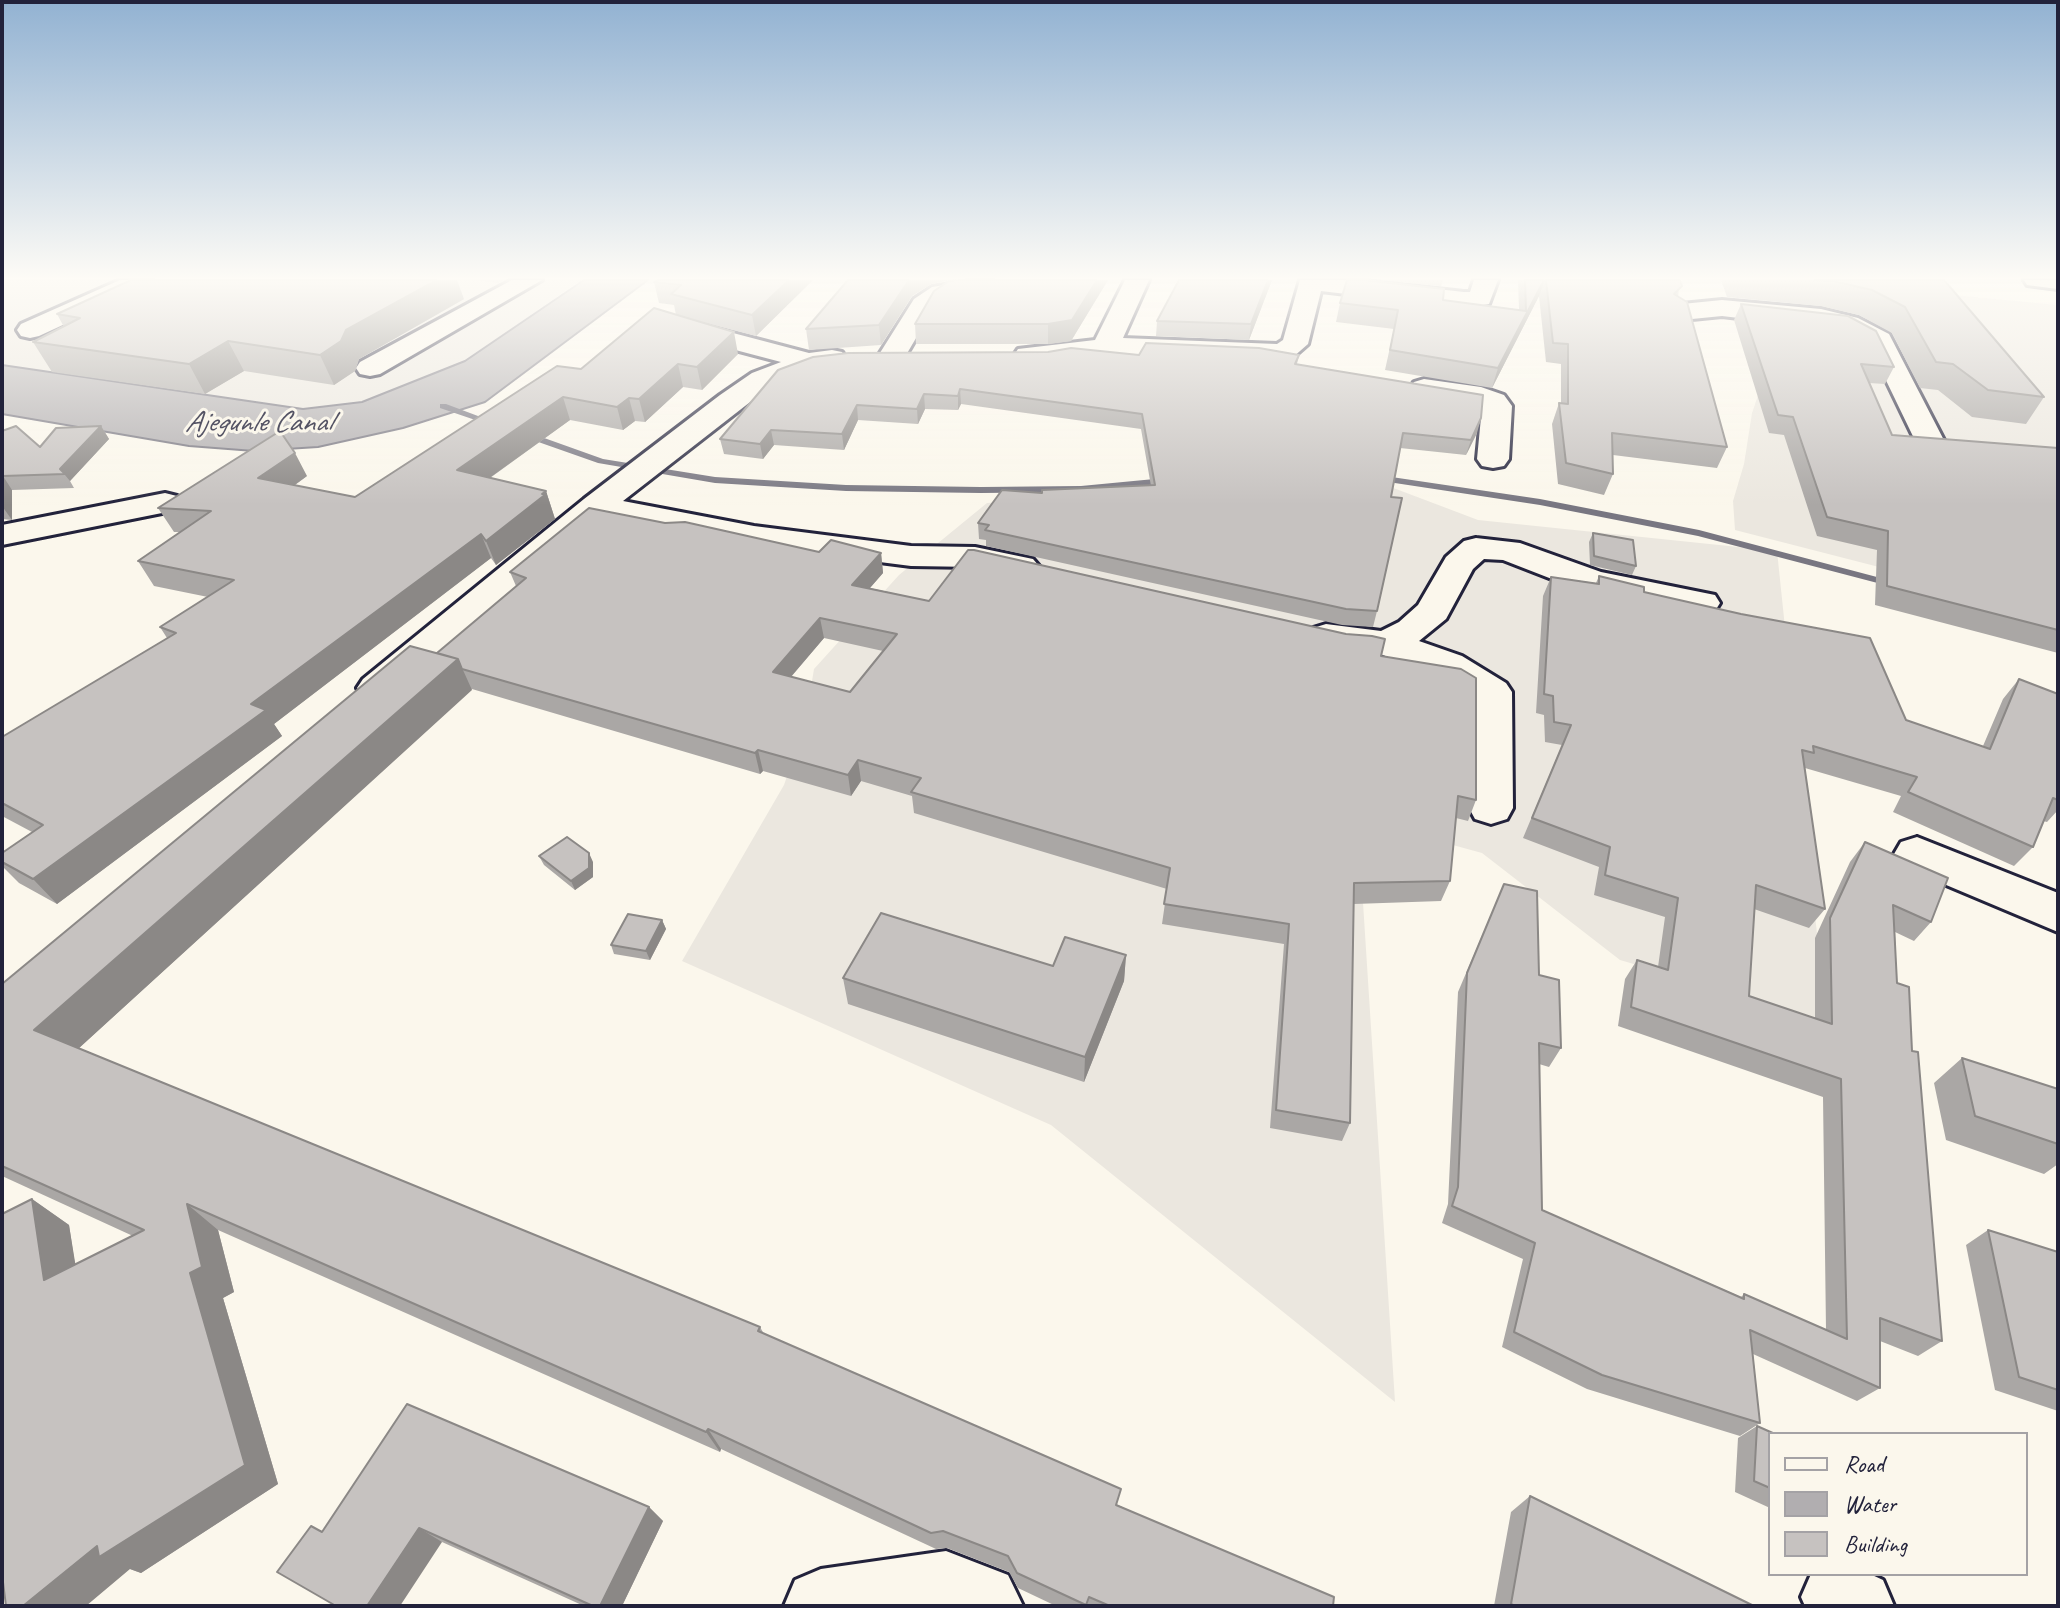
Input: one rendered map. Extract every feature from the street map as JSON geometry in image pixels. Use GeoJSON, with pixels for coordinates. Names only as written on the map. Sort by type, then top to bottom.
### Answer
{"type":"FeatureCollection","features":[{"type":"Feature","properties":{"kind":"street"},"geometry":{"type":"LineString","coordinates":[[370,368],[394,355]]}},
{"type":"Feature","properties":{"kind":"street"},"geometry":{"type":"LineString","coordinates":[[730,401],[711,395],[711,389],[745,355]]}},
{"type":"Feature","properties":{"kind":"street"},"geometry":{"type":"LineString","coordinates":[[785,355],[809,361],[923,356]]}},
{"type":"Feature","properties":{"kind":"street"},"geometry":{"type":"LineString","coordinates":[[1289,355],[1317,367]]}},
{"type":"Feature","properties":{"kind":"street"},"geometry":{"type":"LineString","coordinates":[[1887,355],[1933,448]]}},
{"type":"Feature","properties":{"kind":"street"},"geometry":{"type":"LineString","coordinates":[[352,709],[663,452],[762,379],[809,361]]}},
{"type":"Feature","properties":{"kind":"street"},"geometry":{"type":"LineString","coordinates":[[1389,382],[1481,396],[1494,401],[1497,406],[1493,459]]}},
{"type":"Feature","properties":{"kind":"street"},"geometry":{"type":"LineString","coordinates":[[2,535],[165,503]]}},
{"type":"Feature","properties":{"kind":"street"},"geometry":{"type":"LineString","coordinates":[[599,504],[754,536],[911,556],[975,557],[1059,574]]}},
{"type":"Feature","properties":{"kind":"street"},"geometry":{"type":"LineString","coordinates":[[1386,643],[1412,630],[1433,611],[1458,564],[1476,548],[1508,550],[1588,580],[1702,603]]}},
{"type":"Feature","properties":{"kind":"street"},"geometry":{"type":"LineString","coordinates":[[1297,630],[1342,640],[1386,643],[1448,665],[1492,692],[1491,808]]}},
{"type":"Feature","properties":{"kind":"street"},"geometry":{"type":"LineString","coordinates":[[1917,854],[2058,913]]}},
{"type":"Feature","properties":{"kind":"street"},"geometry":{"type":"LineString","coordinates":[[821,1606],[946,1588],[982,1601],[986,1606]]}},
{"type":"Feature","properties":{"kind":"shaded area"},"geometry":{"type":"Polygon","coordinates":[[[2,355],[474,355],[362,402],[303,409],[2,365],[2,355]]]}},
{"type":"Feature","properties":{"kind":"shaded area"},"geometry":{"type":"Polygon","coordinates":[[[1772,355],[2058,355],[2058,613],[1735,530],[1733,501],[1744,464],[1752,413],[1772,355]]]}},
{"type":"Feature","properties":{"kind":"shaded area"},"geometry":{"type":"Polygon","coordinates":[[[1255,481],[1375,481],[1478,520],[1777,551],[1826,1020],[1620,960],[1482,853],[1398,830],[1357,809],[1395,1402],[1051,1125],[682,961],[784,785],[805,723],[814,669],[899,575],[987,503],[1255,481]]]}},
{"type":"Feature","properties":{"kind":"water","name":"Ajegunle Canal"},"geometry":{"type":"Polygon","coordinates":[[[474,355],[548,355],[485,402],[403,428],[318,447],[254,451],[189,446],[2,414],[2,365],[303,409],[362,402],[474,355]]]}},
{"type":"Feature","properties":{"kind":"building"},"geometry":{"type":"Polygon","coordinates":[[[125,355],[204,355],[189,364],[125,355]]]}},
{"type":"Feature","properties":{"kind":"building"},"geometry":{"type":"Polygon","coordinates":[[[598,355],[710,355],[697,367],[678,364],[639,399],[629,398],[617,407],[563,397],[457,470],[546,491],[542,494],[546,494],[486,541],[481,534],[251,704],[266,710],[33,879],[2,862],[2,853],[43,825],[2,803],[2,737],[176,633],[160,627],[234,580],[138,561],[211,511],[158,508],[280,431],[295,453],[258,478],[355,497],[557,366],[581,369],[598,355]]]}},
{"type":"Feature","properties":{"kind":"building"},"geometry":{"type":"Polygon","coordinates":[[[1299,355],[1295,364],[1483,395],[1481,418],[1471,440],[1403,433],[1391,497],[1402,498],[1377,611],[1346,609],[985,530],[989,525],[978,523],[1002,490],[1042,493],[1042,490],[1155,485],[1142,414],[960,389],[958,396],[924,394],[917,409],[857,405],[842,434],[771,430],[760,444],[720,439],[778,370],[813,357],[1299,355]]]}},
{"type":"Feature","properties":{"kind":"building"},"geometry":{"type":"Polygon","coordinates":[[[1420,355],[1505,355],[1498,368],[1420,355]]]}},
{"type":"Feature","properties":{"kind":"building"},"geometry":{"type":"Polygon","coordinates":[[[1568,355],[1702,355],[1727,447],[1612,433],[1613,474],[1566,463],[1559,403],[1568,404],[1568,355]]]}},
{"type":"Feature","properties":{"kind":"building"},"geometry":{"type":"Polygon","coordinates":[[[1758,355],[1888,355],[1894,367],[1861,364],[1892,435],[2058,448],[2058,630],[1887,586],[1888,531],[1827,517],[1793,417],[1778,415],[1758,355]]]}},
{"type":"Feature","properties":{"kind":"building"},"geometry":{"type":"Polygon","coordinates":[[[1932,355],[2008,355],[2044,397],[1988,390],[1953,364],[1936,362],[1932,355]]]}},
{"type":"Feature","properties":{"kind":"building"},"geometry":{"type":"Polygon","coordinates":[[[16,426],[40,447],[56,428],[101,426],[60,469],[65,474],[3,476],[2,506],[2,431],[16,426]]]}},
{"type":"Feature","properties":{"kind":"building"},"geometry":{"type":"Polygon","coordinates":[[[589,508],[665,523],[685,522],[819,552],[831,540],[881,553],[852,585],[929,601],[968,550],[974,550],[1346,634],[1385,639],[1381,656],[1461,669],[1476,678],[1476,800],[1458,796],[1450,881],[1354,883],[1350,1123],[1276,1110],[1289,924],[1164,904],[1170,868],[911,792],[921,778],[858,760],[848,775],[758,750],[755,753],[462,669],[458,659],[437,653],[526,578],[510,572],[589,508]],[[820,618],[773,672],[850,692],[897,634],[820,618]]]}},
{"type":"Feature","properties":{"kind":"building"},"geometry":{"type":"Polygon","coordinates":[[[1593,533],[1633,540],[1636,566],[1594,556],[1593,533]]]}},
{"type":"Feature","properties":{"kind":"building"},"geometry":{"type":"Polygon","coordinates":[[[1599,576],[1644,587],[1644,592],[1870,638],[1906,720],[1990,749],[2019,679],[2058,694],[2058,800],[2053,798],[2033,847],[1908,792],[1917,777],[1813,746],[1814,753],[1802,750],[1825,909],[1756,885],[1749,996],[1832,1024],[1830,918],[1865,842],[1948,878],[1931,922],[1893,905],[1897,983],[1909,987],[1912,1051],[1918,1052],[1942,1341],[1880,1318],[1880,1388],[1750,1330],[1760,1423],[1602,1375],[1514,1332],[1535,1243],[1452,1206],[1458,1187],[1467,973],[1504,884],[1537,891],[1539,975],[1559,980],[1561,1048],[1539,1043],[1542,1210],[1744,1299],[1744,1294],[1847,1339],[1841,1079],[1631,1007],[1637,960],[1668,970],[1678,898],[1605,875],[1610,847],[1532,818],[1571,725],[1554,722],[1553,696],[1544,694],[1551,577],[1599,584],[1599,576]]]}},
{"type":"Feature","properties":{"kind":"building"},"geometry":{"type":"Polygon","coordinates":[[[410,646],[458,659],[34,1030],[760,1327],[758,1331],[1121,1489],[1116,1505],[1334,1597],[1333,1606],[1110,1606],[1089,1597],[1086,1605],[1017,1573],[1008,1556],[943,1531],[931,1533],[708,1429],[706,1432],[187,1204],[202,1267],[190,1273],[245,1465],[99,1557],[97,1546],[23,1606],[6,1606],[2,1574],[2,1214],[32,1199],[44,1280],[144,1230],[2,1166],[2,984],[410,646]]]}},
{"type":"Feature","properties":{"kind":"building"},"geometry":{"type":"Polygon","coordinates":[[[567,837],[589,853],[589,868],[571,881],[539,856],[567,837]]]}},
{"type":"Feature","properties":{"kind":"building"},"geometry":{"type":"Polygon","coordinates":[[[881,913],[1053,966],[1065,937],[1126,955],[1085,1057],[843,978],[881,913]]]}},
{"type":"Feature","properties":{"kind":"building"},"geometry":{"type":"Polygon","coordinates":[[[628,914],[662,920],[646,951],[611,945],[628,914]]]}},
{"type":"Feature","properties":{"kind":"building"},"geometry":{"type":"Polygon","coordinates":[[[1962,1058],[2058,1089],[2058,1144],[1975,1116],[1962,1058]]]}},
{"type":"Feature","properties":{"kind":"building"},"geometry":{"type":"Polygon","coordinates":[[[1988,1230],[2058,1252],[2058,1390],[2019,1377],[1988,1230]]]}},
{"type":"Feature","properties":{"kind":"building"},"geometry":{"type":"Polygon","coordinates":[[[407,1404],[649,1507],[600,1606],[593,1606],[419,1528],[367,1606],[336,1606],[277,1572],[311,1526],[322,1532],[407,1404]]]}},
{"type":"Feature","properties":{"kind":"building"},"geometry":{"type":"Polygon","coordinates":[[[1757,1426],[1770,1432],[1768,1432],[1768,1487],[1754,1481],[1757,1426]]]}},
{"type":"Feature","properties":{"kind":"building"},"geometry":{"type":"Polygon","coordinates":[[[1530,1496],[1754,1606],[1515,1606],[1511,1604],[1530,1496]]]}},
{"type":"Feature","properties":{"kind":"waterway"},"geometry":{"type":"LineString","coordinates":[[443,406],[490,422]]}},
{"type":"Feature","properties":{"kind":"waterway"},"geometry":{"type":"LineString","coordinates":[[530,436],[601,461],[715,480],[846,488],[981,490],[1081,489],[1165,481]]}},
{"type":"Feature","properties":{"kind":"waterway"},"geometry":{"type":"LineString","coordinates":[[1378,478],[1540,502],[1699,533],[1889,583]]}}]}
